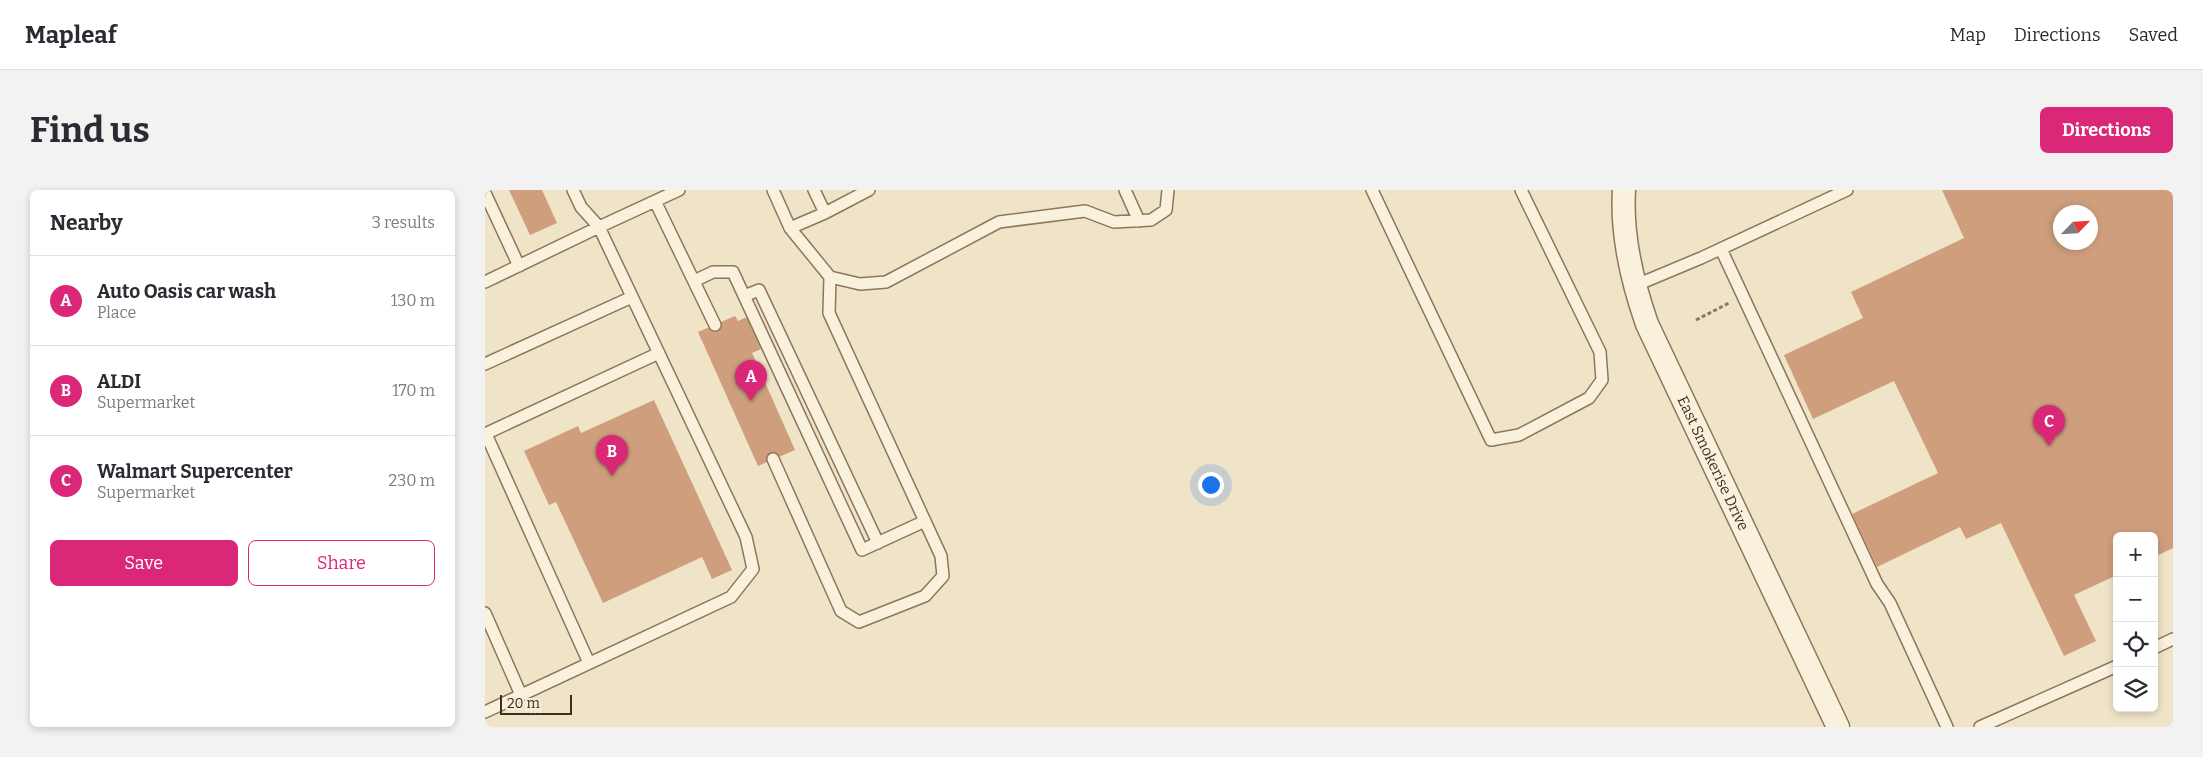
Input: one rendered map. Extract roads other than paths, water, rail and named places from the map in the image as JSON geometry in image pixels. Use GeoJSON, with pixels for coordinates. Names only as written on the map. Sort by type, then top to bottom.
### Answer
{"type":"FeatureCollection","features":[{"type":"Feature","properties":{"kind":"street","name":"East Smokerise Drive"},"geometry":{"type":"LineString","coordinates":[[1623,190],[1625,241],[1634,286],[1647,324],[1838,727]]}},
{"type":"Feature","properties":{"kind":"lane"},"geometry":{"type":"LineString","coordinates":[[485,712],[731,597],[753,569],[746,537],[599,226],[581,207],[573,190]]}},
{"type":"Feature","properties":{"kind":"lane"},"geometry":{"type":"LineString","coordinates":[[485,282],[661,196],[679,190]]}},
{"type":"Feature","properties":{"kind":"lane"},"geometry":{"type":"LineString","coordinates":[[773,190],[791,228],[830,277],[860,284],[886,282],[999,222],[1085,211],[1114,222],[1151,220],[1166,210],[1168,190]]}},
{"type":"Feature","properties":{"kind":"lane"},"geometry":{"type":"LineString","coordinates":[[814,190],[825,213]]}},
{"type":"Feature","properties":{"kind":"lane"},"geometry":{"type":"LineString","coordinates":[[791,228],[869,190]]}},
{"type":"Feature","properties":{"kind":"lane"},"geometry":{"type":"LineString","coordinates":[[1125,190],[1139,221]]}},
{"type":"Feature","properties":{"kind":"lane"},"geometry":{"type":"LineString","coordinates":[[1372,190],[1491,440],[1519,434],[1589,398],[1602,380],[1600,352],[1521,190]]}},
{"type":"Feature","properties":{"kind":"lane"},"geometry":{"type":"LineString","coordinates":[[1634,286],[1721,249],[1847,190]]}},
{"type":"Feature","properties":{"kind":"lane"},"geometry":{"type":"LineString","coordinates":[[485,193],[519,266]]}},
{"type":"Feature","properties":{"kind":"lane"},"geometry":{"type":"LineString","coordinates":[[661,196],[694,281],[715,325]]}},
{"type":"Feature","properties":{"kind":"lane"},"geometry":{"type":"LineString","coordinates":[[1721,249],[1877,584],[1890,603],[1947,727]]}},
{"type":"Feature","properties":{"kind":"lane"},"geometry":{"type":"LineString","coordinates":[[694,281],[713,272],[733,272],[862,550],[925,521]]}},
{"type":"Feature","properties":{"kind":"lane"},"geometry":{"type":"LineString","coordinates":[[773,459],[841,611],[859,622],[925,596],[943,576],[941,556],[829,313],[830,277]]}},
{"type":"Feature","properties":{"kind":"lane"},"geometry":{"type":"LineString","coordinates":[[744,296],[759,290],[878,543]]}},
{"type":"Feature","properties":{"kind":"lane"},"geometry":{"type":"LineString","coordinates":[[485,364],[632,297]]}},
{"type":"Feature","properties":{"kind":"lane"},"geometry":{"type":"LineString","coordinates":[[589,663],[485,434],[659,353]]}},
{"type":"Feature","properties":{"kind":"lane"},"geometry":{"type":"LineString","coordinates":[[485,613],[521,695]]}},
{"type":"Feature","properties":{"kind":"lane"},"geometry":{"type":"LineString","coordinates":[[2158,646],[2173,639]]}},
{"type":"Feature","properties":{"kind":"lane"},"geometry":{"type":"LineString","coordinates":[[1980,727],[2115,667]]}},
{"type":"Feature","properties":{"kind":"place","name":"Auto Oasis car wash"},"geometry":{"type":"Point","coordinates":[751,401]}},
{"type":"Feature","properties":{"kind":"place","name":"Walmart Supercenter"},"geometry":{"type":"Point","coordinates":[2049,446]}},
{"type":"Feature","properties":{"kind":"place","name":"ALDI"},"geometry":{"type":"Point","coordinates":[612,476]}}]}
